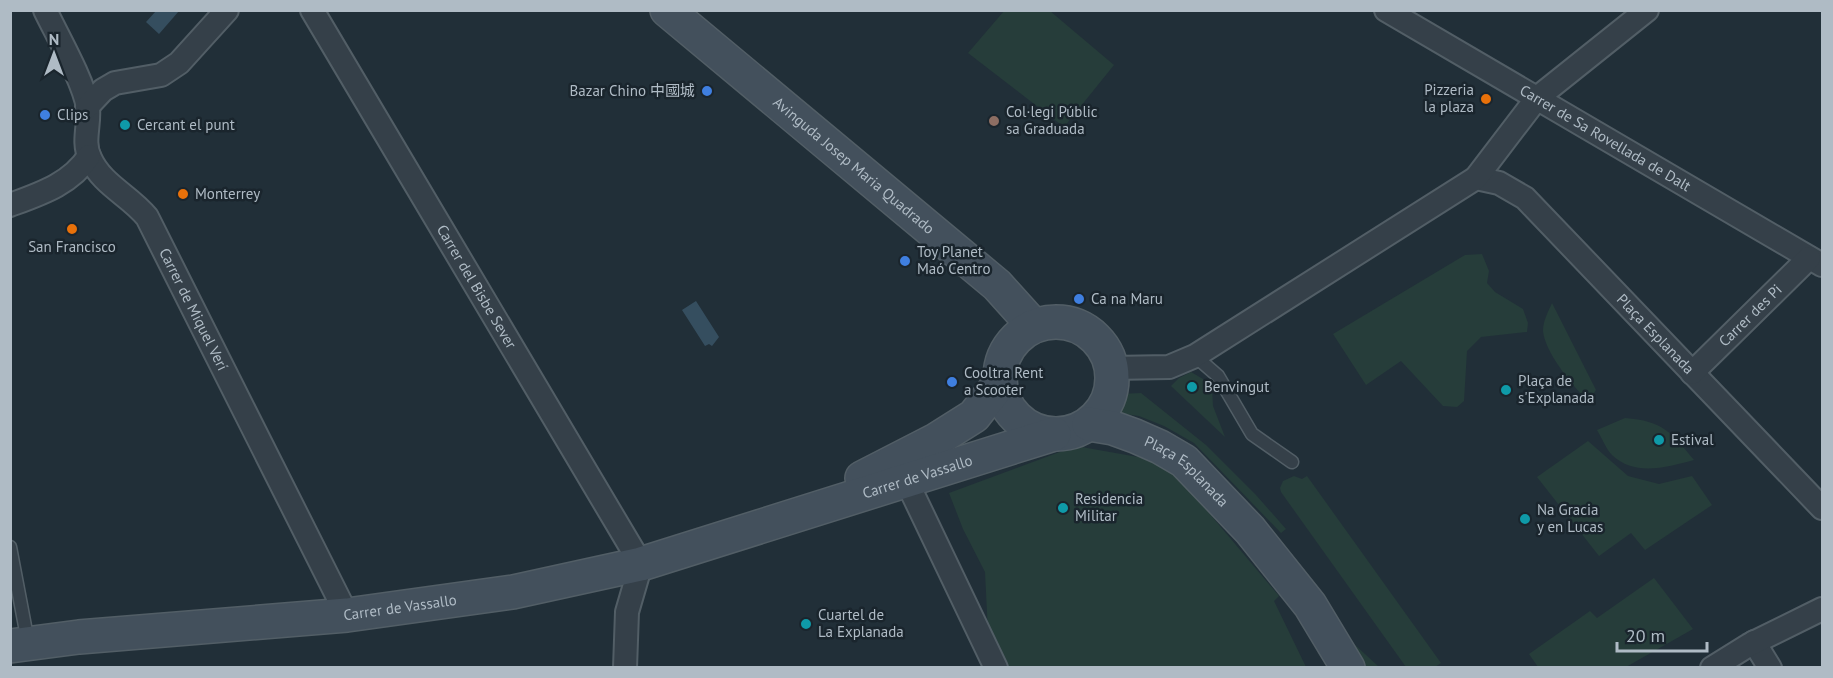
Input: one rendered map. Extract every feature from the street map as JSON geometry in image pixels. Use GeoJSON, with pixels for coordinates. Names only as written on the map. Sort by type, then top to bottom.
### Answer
{"type":"FeatureCollection","features":[{"type":"Feature","properties":{"kind":"street","name":"Carrer de Miquel Verí"},"geometry":{"type":"LineString","coordinates":[[45,10],[82,89],[87,107],[86,132],[89,156],[98,173],[147,217],[347,615]]}},
{"type":"Feature","properties":{"kind":"street"},"geometry":{"type":"LineString","coordinates":[[87,107],[103,90],[115,83],[161,75],[179,63],[227,10]]}},
{"type":"Feature","properties":{"kind":"street","name":"Carrer del Bisbe Sever"},"geometry":{"type":"LineString","coordinates":[[312,10],[641,564]]}},
{"type":"Feature","properties":{"kind":"street","name":"Avinguda Josep Maria Quadrado"},"geometry":{"type":"LineString","coordinates":[[667,10],[997,285],[1034,326]]}},
{"type":"Feature","properties":{"kind":"street","name":"Carrer de Sa Rovellada de Dalt"},"geometry":{"type":"LineString","coordinates":[[1386,10],[1816,262]]}},
{"type":"Feature","properties":{"kind":"street"},"geometry":{"type":"LineString","coordinates":[[1111,368],[1169,367],[1195,356],[1476,178],[1537,98],[1647,10]]}},
{"type":"Feature","properties":{"kind":"street"},"geometry":{"type":"LineString","coordinates":[[10,205],[54,189],[82,167],[89,156]]}},
{"type":"Feature","properties":{"kind":"street","name":"Plaça Esplanada"},"geometry":{"type":"LineString","coordinates":[[1476,178],[1499,183],[1525,198],[1822,508]]}},
{"type":"Feature","properties":{"kind":"street","name":"Carrer des Pi"},"geometry":{"type":"LineString","coordinates":[[1692,373],[1816,262]]}},
{"type":"Feature","properties":{"kind":"street"},"geometry":{"type":"LineString","coordinates":[[1053,322],[1074,325],[1091,334],[1105,350],[1111,368],[1112,384],[1108,400],[1089,424],[1072,432],[1054,434],[1034,430],[1017,419],[1005,403],[1000,383],[1001,366],[1007,349],[1019,336],[1034,326],[1053,322]]}},
{"type":"Feature","properties":{"kind":"street","name":"Carrer de Vassallo"},"geometry":{"type":"LineString","coordinates":[[780,520],[936,440],[974,416],[1000,383]]}},
{"type":"Feature","properties":{"kind":"street","name":"Plaça Esplanada"},"geometry":{"type":"LineString","coordinates":[[1089,424],[1113,428],[1135,436],[1184,461],[1250,530],[1310,605],[1348,668]]}},
{"type":"Feature","properties":{"kind":"street","name":"Carrer de Vassallo"},"geometry":{"type":"LineString","coordinates":[[20,645],[79,636],[347,615],[513,592],[641,564],[1054,434]]}},
{"type":"Feature","properties":{"kind":"street"},"geometry":{"type":"LineString","coordinates":[[906,480],[996,668]]}},
{"type":"Feature","properties":{"kind":"street"},"geometry":{"type":"LineString","coordinates":[[625,668],[627,612],[641,564]]}},
{"type":"Feature","properties":{"kind":"street"},"geometry":{"type":"LineString","coordinates":[[1712,668],[1754,642],[1822,609]]}},
{"type":"Feature","properties":{"kind":"street"},"geometry":{"type":"LineString","coordinates":[[1754,642],[1770,668]]}},
{"type":"Feature","properties":{"kind":"lane"},"geometry":{"type":"LineString","coordinates":[[1195,356],[1218,376],[1252,434],[1292,462]]}},
{"type":"Feature","properties":{"kind":"lane"},"geometry":{"type":"LineString","coordinates":[[10,547],[20,645]]}},
{"type":"Feature","properties":{"kind":"green space"},"geometry":{"type":"Polygon","coordinates":[[[1004,11],[1050,11],[1114,65],[1064,127],[968,53],[1004,11]]]}},
{"type":"Feature","properties":{"kind":"green space"},"geometry":{"type":"Polygon","coordinates":[[[1482,254],[1489,271],[1487,283],[1495,292],[1523,309],[1528,323],[1527,332],[1481,337],[1467,351],[1464,401],[1457,407],[1443,406],[1401,361],[1366,385],[1333,334],[1465,255],[1482,254]]]}},
{"type":"Feature","properties":{"kind":"green space"},"geometry":{"type":"Polygon","coordinates":[[[1552,303],[1596,390],[1592,396],[1584,397],[1565,375],[1548,348],[1543,327],[1552,303]]]}},
{"type":"Feature","properties":{"kind":"green space"},"geometry":{"type":"Polygon","coordinates":[[[1191,372],[1212,388],[1213,406],[1225,437],[1171,386],[1179,378],[1191,372]]]}},
{"type":"Feature","properties":{"kind":"green space"},"geometry":{"type":"Polygon","coordinates":[[[1141,393],[1206,445],[1286,529],[1281,533],[1194,443],[1164,426],[1139,416],[1111,412],[1121,394],[1141,393]]]}},
{"type":"Feature","properties":{"kind":"green space"},"geometry":{"type":"Polygon","coordinates":[[[1625,418],[1657,425],[1672,435],[1694,460],[1652,468],[1641,468],[1621,462],[1610,453],[1597,430],[1625,418]]]}},
{"type":"Feature","properties":{"kind":"green space"},"geometry":{"type":"Polygon","coordinates":[[[1588,441],[1628,476],[1659,484],[1692,476],[1712,505],[1645,550],[1631,533],[1599,556],[1537,477],[1588,441]]]}},
{"type":"Feature","properties":{"kind":"green space"},"geometry":{"type":"Polygon","coordinates":[[[1076,446],[1166,462],[1279,596],[1274,601],[1306,667],[1005,667],[988,632],[985,572],[963,529],[949,493],[1076,446]]]}},
{"type":"Feature","properties":{"kind":"green space"},"geometry":{"type":"Polygon","coordinates":[[[1294,476],[1302,479],[1307,476],[1441,663],[1435,667],[1406,667],[1281,492],[1283,481],[1294,476]]]}},
{"type":"Feature","properties":{"kind":"green space"},"geometry":{"type":"Polygon","coordinates":[[[1654,578],[1693,629],[1626,667],[1538,667],[1529,654],[1590,611],[1597,618],[1654,578]]]}},
{"type":"Feature","properties":{"kind":"green space"},"geometry":{"type":"Polygon","coordinates":[[[1341,632],[1379,667],[1364,667],[1341,632]]]}},
{"type":"Feature","properties":{"kind":"water"},"geometry":{"type":"Polygon","coordinates":[[[156,11],[179,11],[159,34],[146,22],[156,11]]]}},
{"type":"Feature","properties":{"kind":"water"},"geometry":{"type":"Polygon","coordinates":[[[696,301],[719,337],[712,346],[709,344],[705,346],[682,310],[696,301]]]}},
{"type":"Feature","properties":{"kind":"place","name":"Bazar Chino 中國城"},"geometry":{"type":"Point","coordinates":[707,91]}},
{"type":"Feature","properties":{"kind":"place","name":"Pizzeria la plaza"},"geometry":{"type":"Point","coordinates":[1486,99]}},
{"type":"Feature","properties":{"kind":"place","name":"Clips"},"geometry":{"type":"Point","coordinates":[45,115]}},
{"type":"Feature","properties":{"kind":"place","name":"Col·legi Públic sa Graduada"},"geometry":{"type":"Point","coordinates":[994,121]}},
{"type":"Feature","properties":{"kind":"place","name":"Cercant el punt"},"geometry":{"type":"Point","coordinates":[125,125]}},
{"type":"Feature","properties":{"kind":"place","name":"Monterrey"},"geometry":{"type":"Point","coordinates":[183,194]}},
{"type":"Feature","properties":{"kind":"place","name":"San Francisco"},"geometry":{"type":"Point","coordinates":[72,229]}},
{"type":"Feature","properties":{"kind":"place","name":"Toy Planet Maó Centro"},"geometry":{"type":"Point","coordinates":[905,261]}},
{"type":"Feature","properties":{"kind":"place","name":"Ca na Maru"},"geometry":{"type":"Point","coordinates":[1079,299]}},
{"type":"Feature","properties":{"kind":"place","name":"Cooltra Rent a Scooter"},"geometry":{"type":"Point","coordinates":[952,382]}},
{"type":"Feature","properties":{"kind":"place","name":"Benvingut"},"geometry":{"type":"Point","coordinates":[1192,387]}},
{"type":"Feature","properties":{"kind":"place","name":"Plaça de s'Explanada"},"geometry":{"type":"Point","coordinates":[1506,390]}},
{"type":"Feature","properties":{"kind":"place","name":"Estival"},"geometry":{"type":"Point","coordinates":[1659,440]}},
{"type":"Feature","properties":{"kind":"place","name":"Residencia Militar"},"geometry":{"type":"Point","coordinates":[1063,508]}},
{"type":"Feature","properties":{"kind":"place","name":"Na Gracia y en Lucas"},"geometry":{"type":"Point","coordinates":[1525,519]}},
{"type":"Feature","properties":{"kind":"place","name":"Cuartel de La Explanada"},"geometry":{"type":"Point","coordinates":[806,624]}}]}
